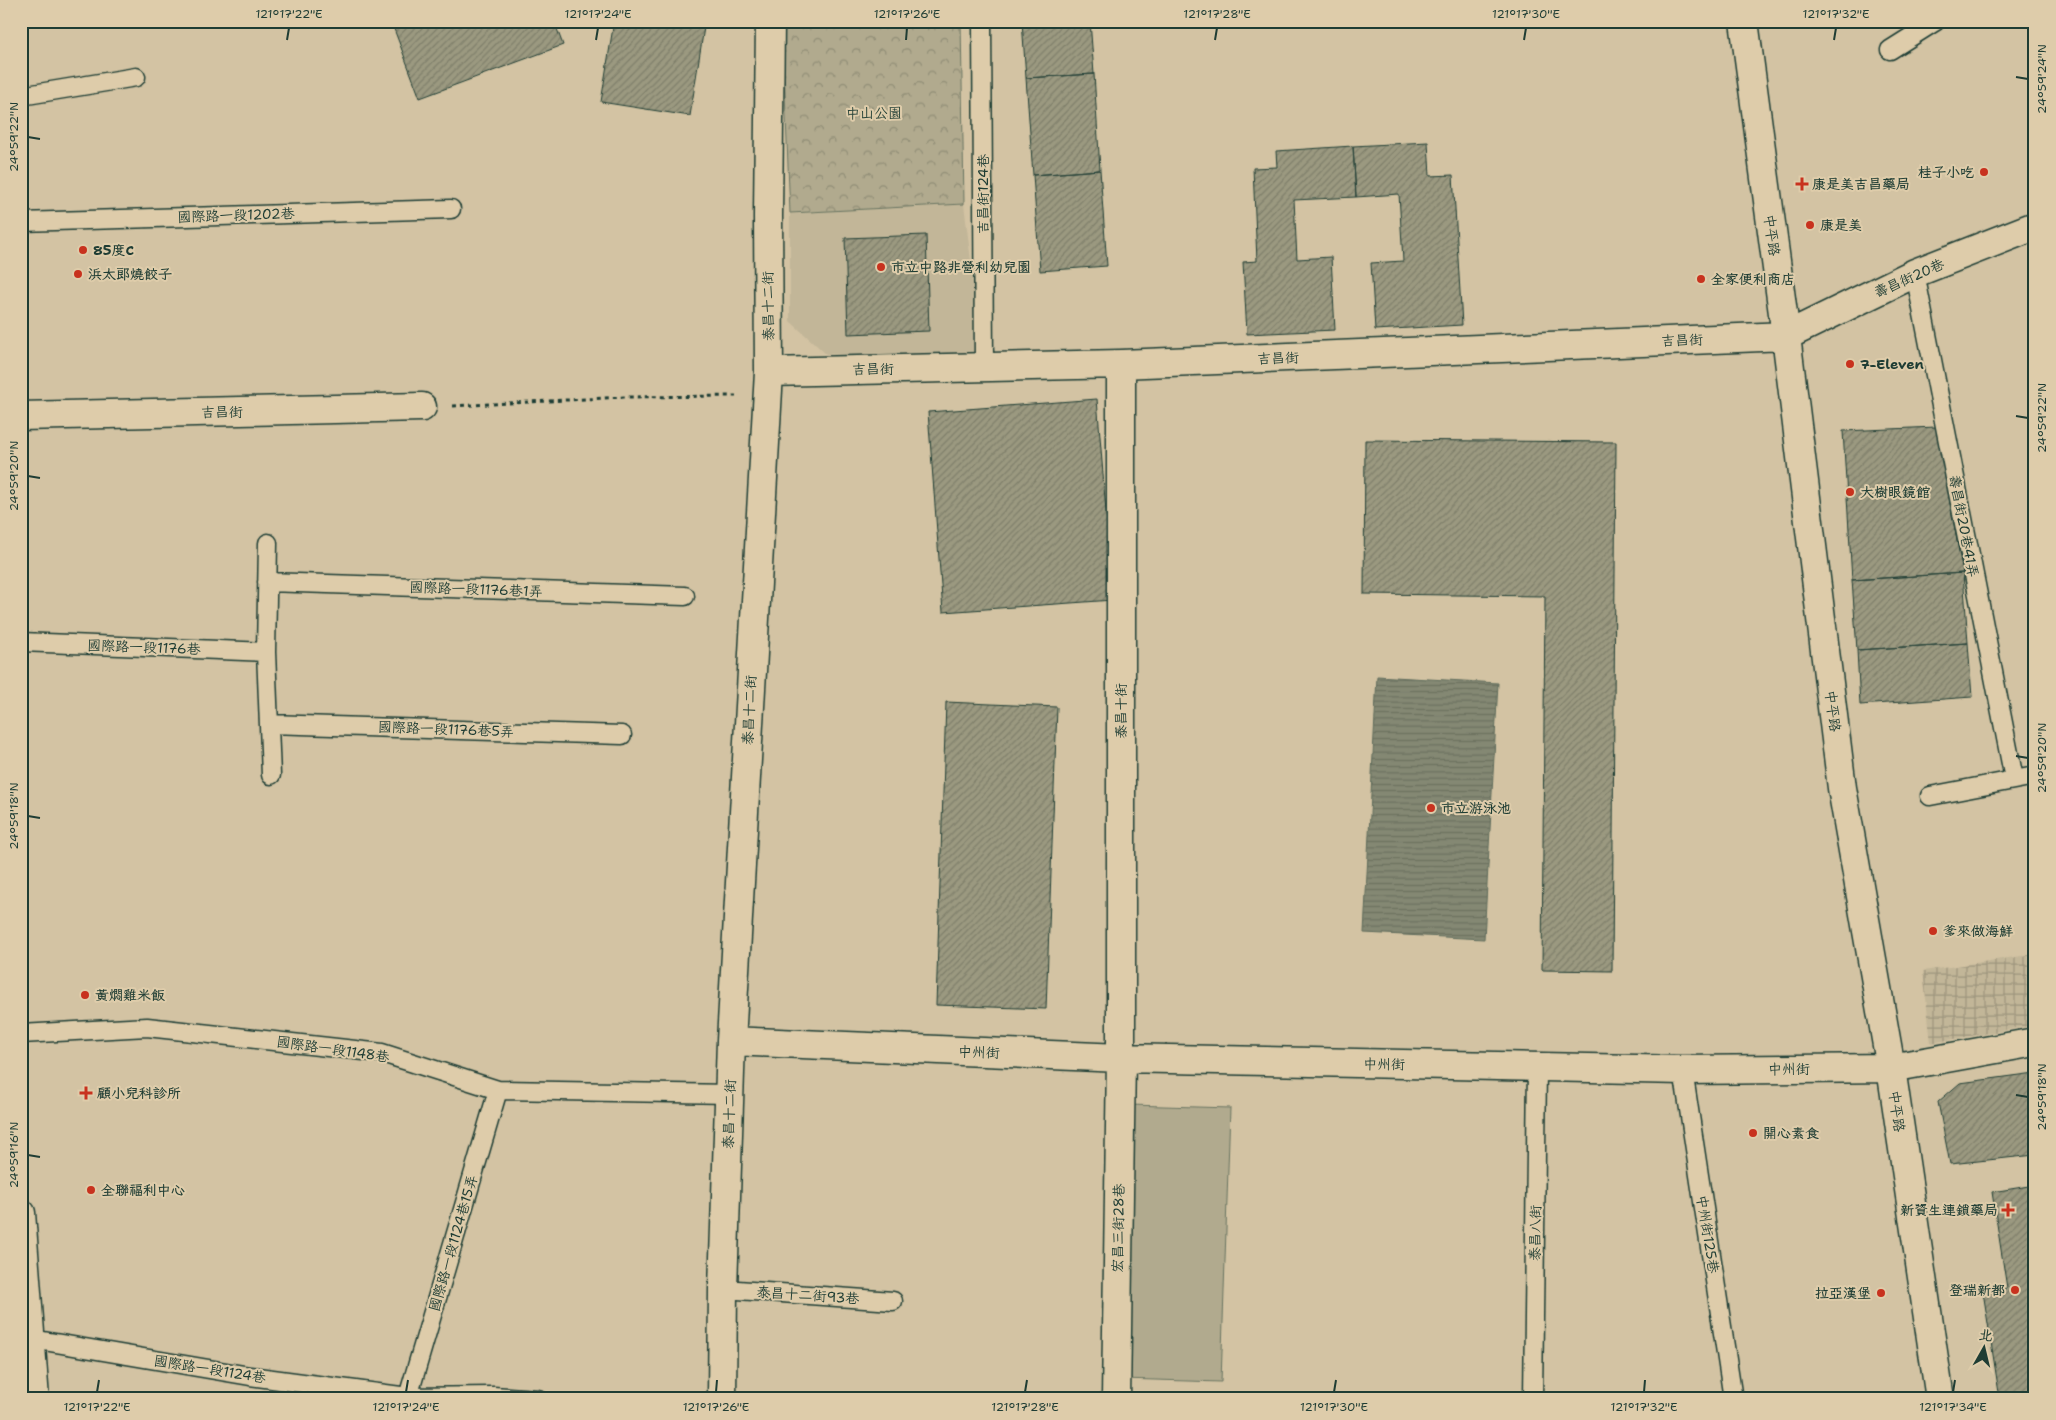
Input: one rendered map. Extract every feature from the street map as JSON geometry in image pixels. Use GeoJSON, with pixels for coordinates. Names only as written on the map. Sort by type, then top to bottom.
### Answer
{"type":"FeatureCollection","features":[{"type":"Feature","properties":{"kind":"street","name":"泰昌十二街"},"geometry":{"type":"LineString","coordinates":[[722,1399],[723,1289],[731,1041],[768,384],[770,21]]}},
{"type":"Feature","properties":{"kind":"street","name":"中平路"},"geometry":{"type":"LineString","coordinates":[[1744,21],[1786,336],[1842,788],[1891,1068],[1940,1399]]}},
{"type":"Feature","properties":{"kind":"street","name":"壽昌街20巷"},"geometry":{"type":"LineString","coordinates":[[1786,336],[1915,273],[2035,226]]}},
{"type":"Feature","properties":{"kind":"street","name":"吉昌街"},"geometry":{"type":"LineString","coordinates":[[768,384],[984,367],[1122,364],[1786,336]]}},
{"type":"Feature","properties":{"kind":"street","name":"泰昌十街"},"geometry":{"type":"LineString","coordinates":[[1122,364],[1122,1058]]}},
{"type":"Feature","properties":{"kind":"street","name":"吉昌街"},"geometry":{"type":"LineString","coordinates":[[21,416],[422,407]]}},
{"type":"Feature","properties":{"kind":"street","name":"中州街"},"geometry":{"type":"LineString","coordinates":[[731,1041],[1122,1058],[1683,1070],[1891,1068],[2035,1042]]}},
{"type":"Feature","properties":{"kind":"street","name":"宏昌三街28巷"},"geometry":{"type":"LineString","coordinates":[[1116,1399],[1122,1058]]}},
{"type":"Feature","properties":{"kind":"street"},"geometry":{"type":"LineString","coordinates":[[21,1213],[32,1339],[35,1399]]}},
{"type":"Feature","properties":{"kind":"lane","name":"吉昌街124巷"},"geometry":{"type":"LineString","coordinates":[[982,21],[984,367]]}},
{"type":"Feature","properties":{"kind":"lane"},"geometry":{"type":"LineString","coordinates":[[1890,50],[1936,21]]}},
{"type":"Feature","properties":{"kind":"lane"},"geometry":{"type":"LineString","coordinates":[[21,96],[136,77]]}},
{"type":"Feature","properties":{"kind":"lane","name":"國際路一段1202巷"},"geometry":{"type":"LineString","coordinates":[[21,222],[451,209]]}},
{"type":"Feature","properties":{"kind":"lane","name":"壽昌街20巷41弄"},"geometry":{"type":"LineString","coordinates":[[1915,273],[2014,779]]}},
{"type":"Feature","properties":{"kind":"lane"},"geometry":{"type":"LineString","coordinates":[[268,543],[266,652],[271,775]]}},
{"type":"Feature","properties":{"kind":"lane","name":"國際路一段1176巷1弄"},"geometry":{"type":"LineString","coordinates":[[267,582],[685,596]]}},
{"type":"Feature","properties":{"kind":"lane","name":"國際路一段1176巷"},"geometry":{"type":"LineString","coordinates":[[21,642],[266,652]]}},
{"type":"Feature","properties":{"kind":"lane","name":"國際路一段1176巷5弄"},"geometry":{"type":"LineString","coordinates":[[269,724],[622,735]]}},
{"type":"Feature","properties":{"kind":"lane"},"geometry":{"type":"LineString","coordinates":[[1930,796],[2035,776]]}},
{"type":"Feature","properties":{"kind":"lane","name":"國際路一段1148巷"},"geometry":{"type":"LineString","coordinates":[[21,1034],[147,1026],[382,1054],[498,1090],[730,1094]]}},
{"type":"Feature","properties":{"kind":"lane","name":"泰昌八街"},"geometry":{"type":"LineString","coordinates":[[1533,1399],[1537,1068]]}},
{"type":"Feature","properties":{"kind":"lane","name":"中州街125巷"},"geometry":{"type":"LineString","coordinates":[[1683,1070],[1733,1399]]}},
{"type":"Feature","properties":{"kind":"lane","name":"國際路一段1124巷15弄"},"geometry":{"type":"LineString","coordinates":[[408,1397],[498,1090]]}},
{"type":"Feature","properties":{"kind":"lane","name":"泰昌十二街93巷"},"geometry":{"type":"LineString","coordinates":[[723,1289],[893,1301]]}},
{"type":"Feature","properties":{"kind":"lane","name":"國際路一段1124巷"},"geometry":{"type":"LineString","coordinates":[[32,1339],[250,1376],[408,1397],[538,1399]]}},
{"type":"Feature","properties":{"kind":"path"},"geometry":{"type":"LineString","coordinates":[[422,407],[624,397],[768,384]]}},
{"type":"Feature","properties":{"kind":"shaded area","name":"市立中路非營利幼兒園"},"geometry":{"type":"Polygon","coordinates":[[[964,204],[984,367],[826,354],[790,321],[790,213],[964,204]]]}},
{"type":"Feature","properties":{"kind":"shaded area","name":"市立游泳池"},"geometry":{"type":"Polygon","coordinates":[[[1377,676],[1498,683],[1484,939],[1364,933],[1377,676]]]}},
{"type":"Feature","properties":{"kind":"shaded area"},"geometry":{"type":"Polygon","coordinates":[[[2035,954],[2035,1025],[1931,1043],[1923,971],[2035,954]]]}},
{"type":"Feature","properties":{"kind":"green space","name":"中山公園"},"geometry":{"type":"Polygon","coordinates":[[[782,21],[961,21],[964,204],[790,213],[782,21]]]}},
{"type":"Feature","properties":{"kind":"green space"},"geometry":{"type":"Polygon","coordinates":[[[1130,1105],[1230,1108],[1221,1382],[1122,1379],[1130,1105]]]}},
{"type":"Feature","properties":{"kind":"building"},"geometry":{"type":"Polygon","coordinates":[[[391,21],[554,21],[563,45],[420,98],[391,21]]]}},
{"type":"Feature","properties":{"kind":"building"},"geometry":{"type":"Polygon","coordinates":[[[614,21],[705,21],[690,116],[601,102],[614,21]]]}},
{"type":"Feature","properties":{"kind":"building"},"geometry":{"type":"Polygon","coordinates":[[[1022,21],[1090,21],[1094,74],[1026,78],[1022,21]]]}},
{"type":"Feature","properties":{"kind":"building"},"geometry":{"type":"Polygon","coordinates":[[[1094,74],[1100,170],[1033,175],[1026,78],[1094,74]]]}},
{"type":"Feature","properties":{"kind":"building"},"geometry":{"type":"Polygon","coordinates":[[[1428,142],[1430,176],[1453,175],[1462,325],[1375,330],[1371,263],[1403,261],[1399,194],[1356,197],[1353,146],[1428,142]]]}},
{"type":"Feature","properties":{"kind":"building"},"geometry":{"type":"Polygon","coordinates":[[[1353,146],[1356,197],[1294,200],[1297,259],[1331,257],[1335,330],[1247,334],[1243,262],[1257,261],[1253,168],[1277,167],[1276,151],[1353,146]]]}},
{"type":"Feature","properties":{"kind":"building"},"geometry":{"type":"Polygon","coordinates":[[[1100,170],[1107,266],[1040,271],[1033,175],[1100,170]]]}},
{"type":"Feature","properties":{"kind":"building"},"geometry":{"type":"Polygon","coordinates":[[[926,235],[929,331],[848,334],[845,238],[926,235]]]}},
{"type":"Feature","properties":{"kind":"building"},"geometry":{"type":"Polygon","coordinates":[[[1097,399],[1113,600],[943,612],[928,412],[1097,399]]]}},
{"type":"Feature","properties":{"kind":"building"},"geometry":{"type":"Polygon","coordinates":[[[1936,427],[1963,573],[1852,580],[1843,431],[1936,427]]]}},
{"type":"Feature","properties":{"kind":"building"},"geometry":{"type":"Polygon","coordinates":[[[1365,440],[1616,442],[1612,971],[1542,970],[1545,596],[1364,594],[1365,440]]]}},
{"type":"Feature","properties":{"kind":"building"},"geometry":{"type":"Polygon","coordinates":[[[1963,573],[1968,643],[1857,650],[1852,580],[1963,573]]]}},
{"type":"Feature","properties":{"kind":"building"},"geometry":{"type":"Polygon","coordinates":[[[1968,643],[1972,697],[1860,705],[1857,650],[1968,643]]]}},
{"type":"Feature","properties":{"kind":"building"},"geometry":{"type":"Polygon","coordinates":[[[946,702],[1057,707],[1046,1009],[936,1005],[946,702]]]}},
{"type":"Feature","properties":{"kind":"building"},"geometry":{"type":"Polygon","coordinates":[[[2035,1073],[2035,1155],[1950,1164],[1938,1102],[1960,1083],[2035,1073]]]}},
{"type":"Feature","properties":{"kind":"building","name":"登瑞新都"},"geometry":{"type":"Polygon","coordinates":[[[2035,1185],[2035,1399],[2000,1399],[1983,1292],[2007,1288],[1992,1192],[2035,1185]]]}},
{"type":"Feature","properties":{"kind":"place","name":"桂子小吃"},"geometry":{"type":"Point","coordinates":[1984,172]}},
{"type":"Feature","properties":{"kind":"place","name":"康是美吉昌藥局"},"geometry":{"type":"Point","coordinates":[1802,184]}},
{"type":"Feature","properties":{"kind":"place","name":"康是美"},"geometry":{"type":"Point","coordinates":[1810,225]}},
{"type":"Feature","properties":{"kind":"place","name":"85度C"},"geometry":{"type":"Point","coordinates":[83,250]}},
{"type":"Feature","properties":{"kind":"place","name":"市立中路非營利幼兒園"},"geometry":{"type":"Point","coordinates":[881,267]}},
{"type":"Feature","properties":{"kind":"place","name":"浜太郎燒餃子"},"geometry":{"type":"Point","coordinates":[78,274]}},
{"type":"Feature","properties":{"kind":"place","name":"全家便利商店"},"geometry":{"type":"Point","coordinates":[1701,279]}},
{"type":"Feature","properties":{"kind":"place","name":"7-Eleven"},"geometry":{"type":"Point","coordinates":[1850,364]}},
{"type":"Feature","properties":{"kind":"place","name":"大樹眼鏡館"},"geometry":{"type":"Point","coordinates":[1850,492]}},
{"type":"Feature","properties":{"kind":"place","name":"市立游泳池"},"geometry":{"type":"Point","coordinates":[1431,808]}},
{"type":"Feature","properties":{"kind":"place","name":"爹來做海鮮"},"geometry":{"type":"Point","coordinates":[1933,931]}},
{"type":"Feature","properties":{"kind":"place","name":"黃燜雞米飯"},"geometry":{"type":"Point","coordinates":[85,995]}},
{"type":"Feature","properties":{"kind":"place","name":"顧小兒科診所"},"geometry":{"type":"Point","coordinates":[86,1093]}},
{"type":"Feature","properties":{"kind":"place","name":"開心素食"},"geometry":{"type":"Point","coordinates":[1753,1133]}},
{"type":"Feature","properties":{"kind":"place","name":"全聯福利中心"},"geometry":{"type":"Point","coordinates":[91,1190]}},
{"type":"Feature","properties":{"kind":"place","name":"新資生連鎖藥局"},"geometry":{"type":"Point","coordinates":[2008,1210]}},
{"type":"Feature","properties":{"kind":"place","name":"登瑞新都"},"geometry":{"type":"Point","coordinates":[2015,1290]}},
{"type":"Feature","properties":{"kind":"place","name":"拉亞漢堡"},"geometry":{"type":"Point","coordinates":[1881,1293]}}]}
